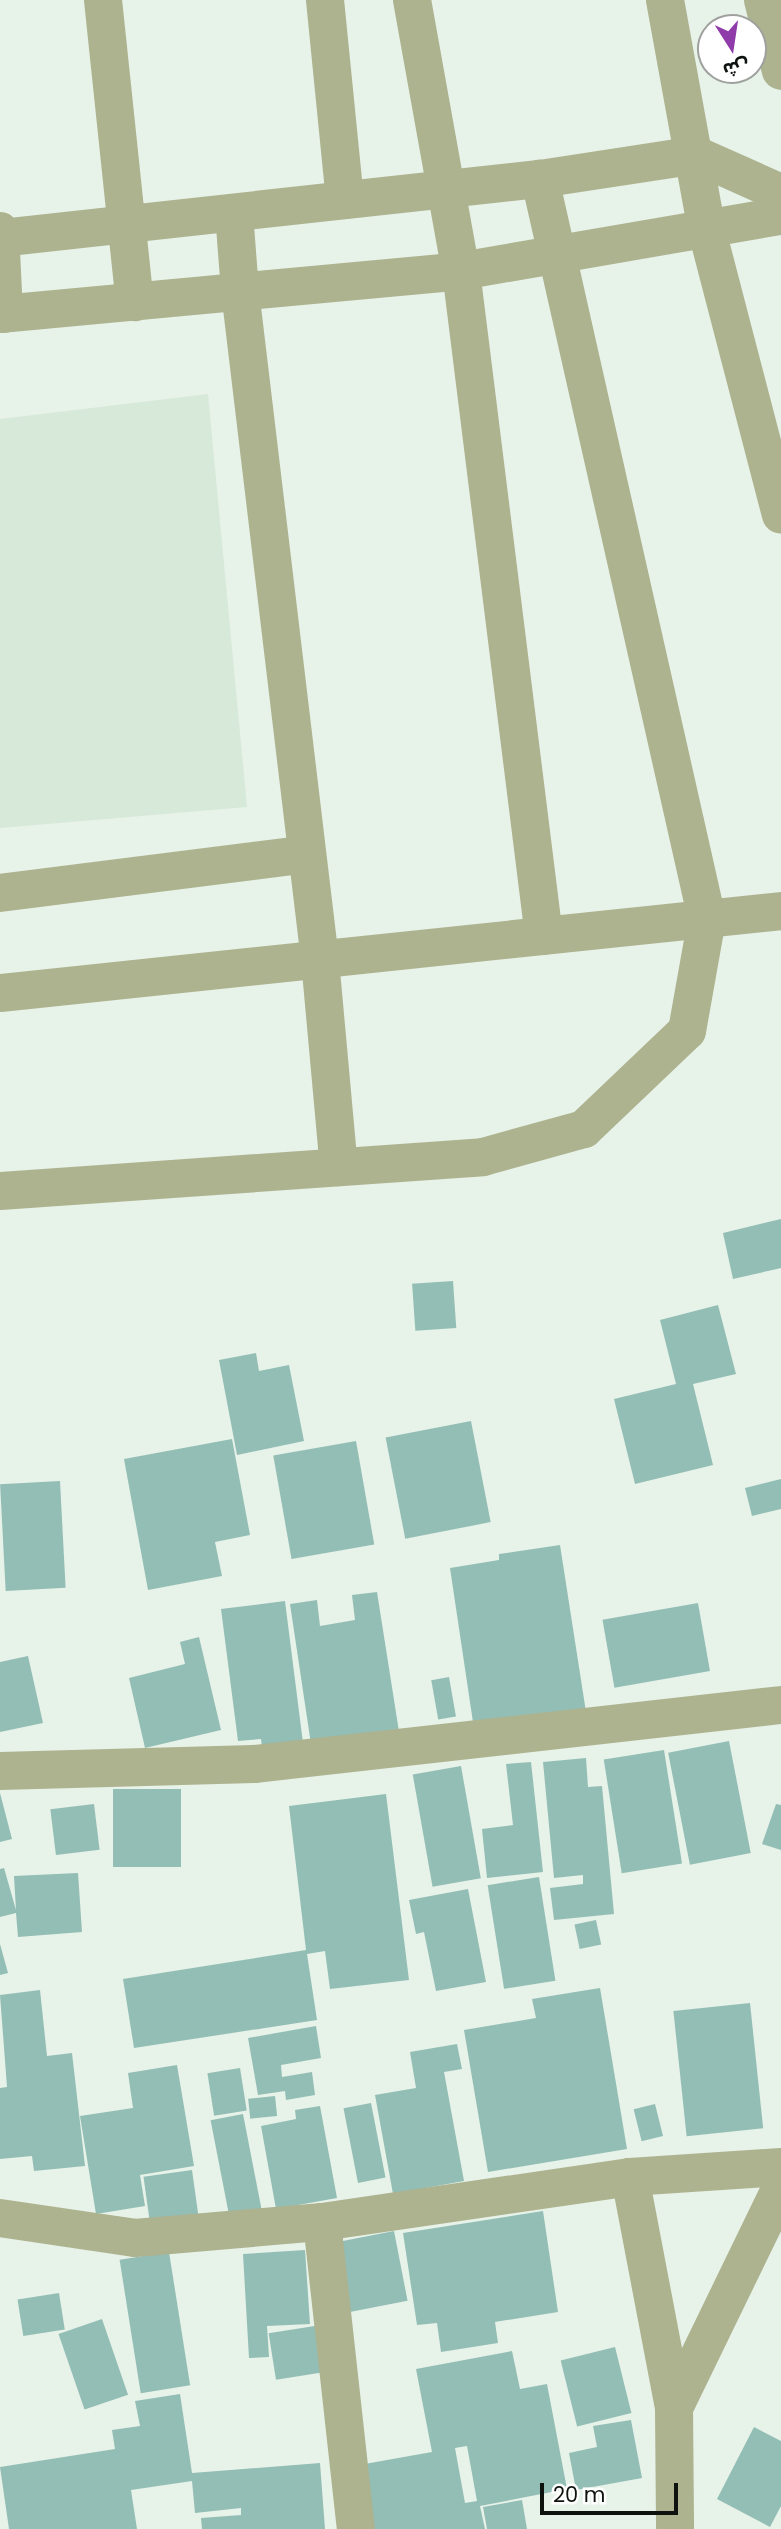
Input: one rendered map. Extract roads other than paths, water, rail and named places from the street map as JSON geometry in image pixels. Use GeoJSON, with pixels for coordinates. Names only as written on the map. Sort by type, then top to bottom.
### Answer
{"type":"FeatureCollection","features":[{"type":"Feature","properties":{"kind":"street"},"geometry":{"type":"LineString","coordinates":[[103,0],[135,302]]}},
{"type":"Feature","properties":{"kind":"street"},"geometry":{"type":"LineString","coordinates":[[325,0],[345,200]]}},
{"type":"Feature","properties":{"kind":"street"},"geometry":{"type":"LineString","coordinates":[[412,0],[449,188],[461,271],[544,936]]}},
{"type":"Feature","properties":{"kind":"street"},"geometry":{"type":"LineString","coordinates":[[665,0],[696,155],[707,231],[781,515]]}},
{"type":"Feature","properties":{"kind":"street"},"geometry":{"type":"LineString","coordinates":[[763,0],[781,71]]}},
{"type":"Feature","properties":{"kind":"street"},"geometry":{"type":"LineString","coordinates":[[781,193],[696,155],[540,179],[127,225],[0,236],[2,314],[461,271],[707,231],[781,216]]}},
{"type":"Feature","properties":{"kind":"street"},"geometry":{"type":"LineString","coordinates":[[0,1191],[483,1157],[584,1129],[687,1031],[707,919],[540,179]]}},
{"type":"Feature","properties":{"kind":"street"},"geometry":{"type":"LineString","coordinates":[[234,213],[240,291],[320,960],[338,1167]]}},
{"type":"Feature","properties":{"kind":"street"},"geometry":{"type":"LineString","coordinates":[[0,893],[307,854]]}},
{"type":"Feature","properties":{"kind":"street"},"geometry":{"type":"LineString","coordinates":[[0,993],[781,911]]}},
{"type":"Feature","properties":{"kind":"street"},"geometry":{"type":"LineString","coordinates":[[0,1771],[254,1764],[781,1705]]}},
{"type":"Feature","properties":{"kind":"street"},"geometry":{"type":"LineString","coordinates":[[0,2218],[135,2238],[322,2221],[630,2177],[781,2167]]}},
{"type":"Feature","properties":{"kind":"street"},"geometry":{"type":"LineString","coordinates":[[630,2177],[674,2408],[675,2529]]}},
{"type":"Feature","properties":{"kind":"street"},"geometry":{"type":"LineString","coordinates":[[674,2408],[781,2188]]}},
{"type":"Feature","properties":{"kind":"street"},"geometry":{"type":"LineString","coordinates":[[322,2221],[356,2529]]}}]}
